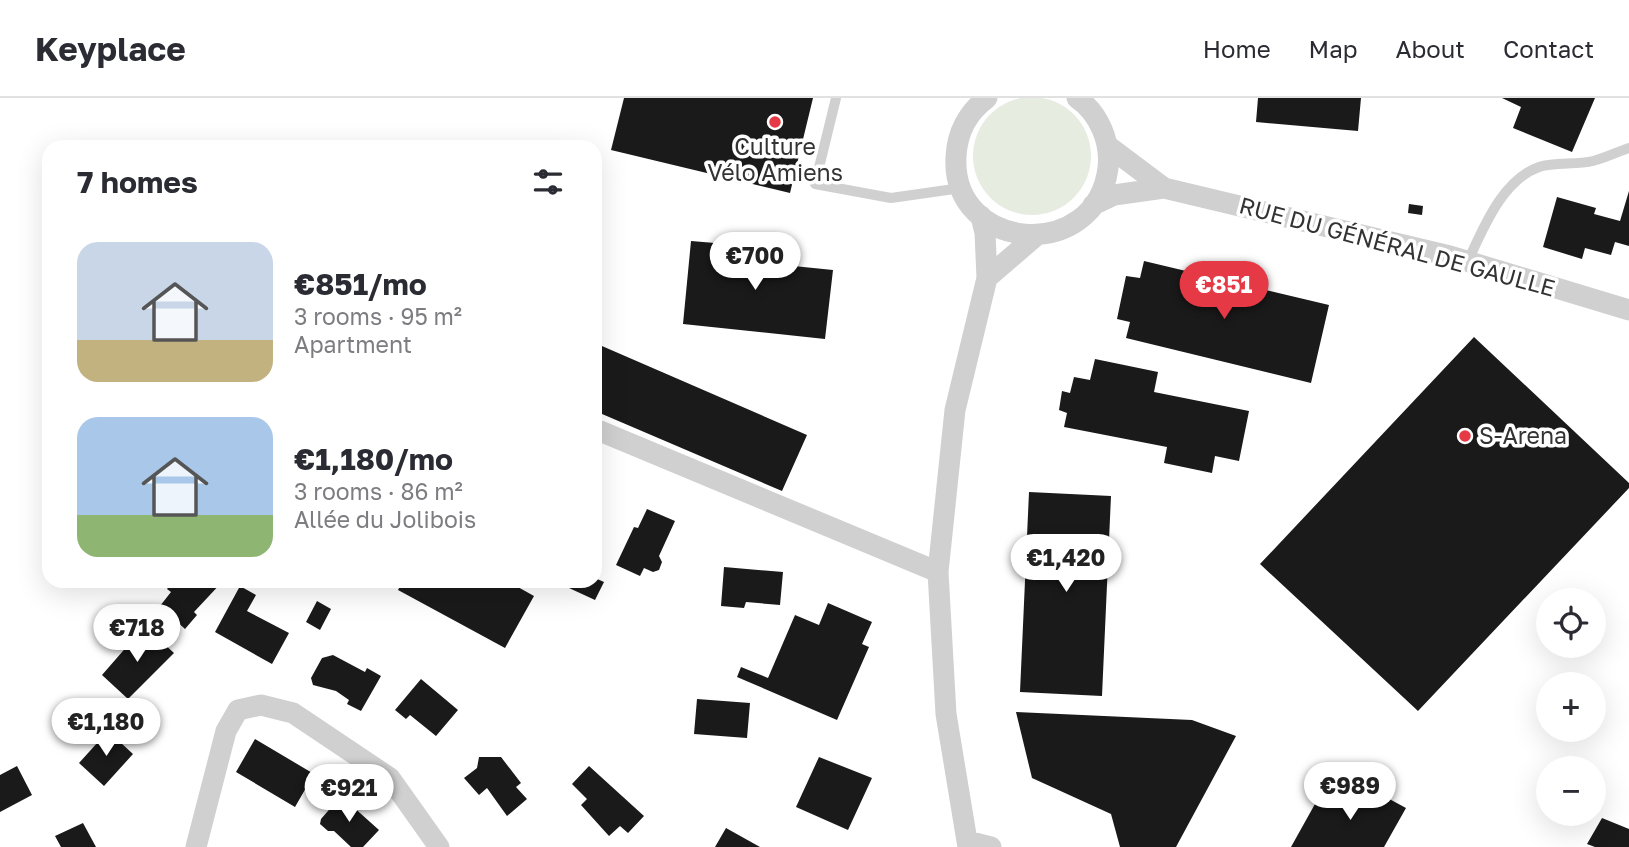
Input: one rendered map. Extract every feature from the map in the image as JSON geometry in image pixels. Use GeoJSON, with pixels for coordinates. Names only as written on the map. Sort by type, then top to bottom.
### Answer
{"type":"FeatureCollection","features":[{"type":"Feature","properties":{"kind":"street"},"geometry":{"type":"LineString","coordinates":[[987,98],[964,123],[957,144],[956,166],[961,188],[981,216],[985,233],[987,278],[955,410],[938,572],[946,714],[967,844],[992,847]]}},
{"type":"Feature","properties":{"kind":"street"},"geometry":{"type":"LineString","coordinates":[[981,216],[1007,231],[1037,235],[1069,226],[1093,205],[1104,187],[1108,146],[1099,122],[1081,100]]}},
{"type":"Feature","properties":{"kind":"street","name":"RUE DU GÉNÉRAL DE GAULLE"},"geometry":{"type":"LineString","coordinates":[[1108,146],[1164,188]]}},
{"type":"Feature","properties":{"kind":"street","name":"RUE DU GÉNÉRAL DE GAULLE"},"geometry":{"type":"LineString","coordinates":[[1093,205],[1114,195],[1164,188],[1317,222],[1468,261],[1629,310]]}},
{"type":"Feature","properties":{"kind":"street"},"geometry":{"type":"LineString","coordinates":[[987,278],[1037,235]]}},
{"type":"Feature","properties":{"kind":"street"},"geometry":{"type":"LineString","coordinates":[[602,432],[938,572]]}},
{"type":"Feature","properties":{"kind":"street"},"geometry":{"type":"LineString","coordinates":[[197,847],[226,731],[238,710],[261,705],[293,713],[390,778],[439,847]]}},
{"type":"Feature","properties":{"kind":"lane"},"geometry":{"type":"LineString","coordinates":[[836,98],[815,184],[891,198],[961,188]]}},
{"type":"Feature","properties":{"kind":"lane"},"geometry":{"type":"LineString","coordinates":[[1468,261],[1501,200],[1524,176],[1539,167],[1593,161],[1629,148]]}},
{"type":"Feature","properties":{"kind":"shaded area"},"geometry":{"type":"Polygon","coordinates":[[[1032,97],[1065,107],[1081,123],[1091,156],[1081,189],[1065,205],[1032,215],[999,205],[983,189],[973,156],[983,123],[999,107],[1032,97]]]}},
{"type":"Feature","properties":{"kind":"building"},"geometry":{"type":"Polygon","coordinates":[[[624,98],[813,98],[790,193],[611,150],[624,98]]]}},
{"type":"Feature","properties":{"kind":"building"},"geometry":{"type":"Polygon","coordinates":[[[1258,98],[1361,98],[1358,131],[1256,122],[1258,98]]]}},
{"type":"Feature","properties":{"kind":"building"},"geometry":{"type":"Polygon","coordinates":[[[1502,98],[1595,98],[1572,152],[1513,128],[1521,107],[1502,98]]]}},
{"type":"Feature","properties":{"kind":"building"},"geometry":{"type":"Polygon","coordinates":[[[1629,191],[1629,246],[1615,242],[1611,255],[1585,248],[1582,259],[1543,247],[1557,197],[1596,208],[1594,214],[1620,221],[1629,191]]]}},
{"type":"Feature","properties":{"kind":"building"},"geometry":{"type":"Polygon","coordinates":[[[1409,204],[1423,206],[1422,215],[1408,213],[1409,204]]]}},
{"type":"Feature","properties":{"kind":"building"},"geometry":{"type":"Polygon","coordinates":[[[691,241],[763,247],[764,263],[833,270],[825,339],[683,324],[691,241]]]}},
{"type":"Feature","properties":{"kind":"building"},"geometry":{"type":"Polygon","coordinates":[[[1144,261],[1329,305],[1311,383],[1126,338],[1130,322],[1117,319],[1126,276],[1140,278],[1144,261]]]}},
{"type":"Feature","properties":{"kind":"building"},"geometry":{"type":"Polygon","coordinates":[[[1474,337],[1629,483],[1629,488],[1418,711],[1260,564],[1474,337]]]}},
{"type":"Feature","properties":{"kind":"building"},"geometry":{"type":"Polygon","coordinates":[[[602,346],[807,435],[782,491],[602,414],[602,346]]]}},
{"type":"Feature","properties":{"kind":"building"},"geometry":{"type":"Polygon","coordinates":[[[1095,359],[1158,372],[1154,392],[1249,411],[1239,461],[1215,456],[1212,473],[1164,463],[1167,447],[1064,427],[1067,413],[1059,410],[1062,391],[1070,393],[1074,377],[1090,380],[1095,359]]]}},
{"type":"Feature","properties":{"kind":"building"},"geometry":{"type":"Polygon","coordinates":[[[1029,492],[1111,496],[1102,696],[1020,692],[1029,492]]]}},
{"type":"Feature","properties":{"kind":"building"},"geometry":{"type":"Polygon","coordinates":[[[647,509],[675,521],[659,556],[662,562],[659,570],[653,572],[644,568],[640,576],[616,565],[634,527],[638,528],[647,509]]]}},
{"type":"Feature","properties":{"kind":"building"},"geometry":{"type":"Polygon","coordinates":[[[724,567],[783,572],[780,605],[746,602],[744,608],[721,606],[724,567]]]}},
{"type":"Feature","properties":{"kind":"building"},"geometry":{"type":"Polygon","coordinates":[[[216,588],[194,612],[197,615],[185,629],[160,606],[171,592],[167,589],[216,588]]]}},
{"type":"Feature","properties":{"kind":"building"},"geometry":{"type":"Polygon","coordinates":[[[239,588],[244,588],[256,595],[247,611],[289,633],[272,664],[215,632],[239,588]]]}},
{"type":"Feature","properties":{"kind":"building"},"geometry":{"type":"Polygon","coordinates":[[[520,588],[534,596],[505,648],[398,590],[520,588]]]}},
{"type":"Feature","properties":{"kind":"building"},"geometry":{"type":"Polygon","coordinates":[[[569,588],[601,588],[595,600],[569,588]]]}},
{"type":"Feature","properties":{"kind":"building"},"geometry":{"type":"Polygon","coordinates":[[[317,601],[331,609],[320,630],[306,622],[317,601]]]}},
{"type":"Feature","properties":{"kind":"building"},"geometry":{"type":"Polygon","coordinates":[[[828,603],[872,622],[862,644],[869,647],[837,720],[737,677],[741,667],[768,678],[795,615],[819,625],[828,603]]]}},
{"type":"Feature","properties":{"kind":"building"},"geometry":{"type":"Polygon","coordinates":[[[149,630],[174,653],[128,699],[102,675],[136,636],[139,640],[149,630]]]}},
{"type":"Feature","properties":{"kind":"building"},"geometry":{"type":"Polygon","coordinates":[[[333,655],[365,672],[367,668],[381,676],[361,711],[347,704],[349,700],[336,691],[313,685],[311,678],[322,658],[333,655]]]}},
{"type":"Feature","properties":{"kind":"building"},"geometry":{"type":"Polygon","coordinates":[[[421,679],[458,710],[436,736],[410,715],[406,719],[395,710],[421,679]]]}},
{"type":"Feature","properties":{"kind":"building"},"geometry":{"type":"Polygon","coordinates":[[[697,699],[750,703],[747,738],[694,734],[697,699]]]}},
{"type":"Feature","properties":{"kind":"building"},"geometry":{"type":"Polygon","coordinates":[[[1016,712],[1192,720],[1236,736],[1176,847],[1120,847],[1111,814],[1032,778],[1016,712]]]}},
{"type":"Feature","properties":{"kind":"building"},"geometry":{"type":"Polygon","coordinates":[[[108,731],[133,754],[104,786],[79,763],[108,731]]]}},
{"type":"Feature","properties":{"kind":"building"},"geometry":{"type":"Polygon","coordinates":[[[255,739],[314,774],[295,807],[236,772],[255,739]]]}},
{"type":"Feature","properties":{"kind":"building"},"geometry":{"type":"Polygon","coordinates":[[[479,757],[501,757],[521,783],[516,787],[527,799],[507,816],[487,788],[479,795],[464,778],[477,768],[479,757]]]}},
{"type":"Feature","properties":{"kind":"building"},"geometry":{"type":"Polygon","coordinates":[[[819,757],[872,778],[848,830],[796,807],[819,757]]]}},
{"type":"Feature","properties":{"kind":"building"},"geometry":{"type":"Polygon","coordinates":[[[17,766],[32,795],[0,812],[0,775],[17,766]]]}},
{"type":"Feature","properties":{"kind":"building"},"geometry":{"type":"Polygon","coordinates":[[[589,766],[644,816],[628,833],[620,826],[609,836],[581,805],[587,799],[572,784],[589,766]]]}},
{"type":"Feature","properties":{"kind":"building"},"geometry":{"type":"Polygon","coordinates":[[[1325,786],[1360,806],[1369,788],[1406,808],[1384,847],[1291,847],[1325,786]]]}},
{"type":"Feature","properties":{"kind":"building"},"geometry":{"type":"Polygon","coordinates":[[[341,796],[379,830],[363,847],[351,847],[334,831],[328,831],[320,824],[321,819],[341,796]]]}},
{"type":"Feature","properties":{"kind":"building"},"geometry":{"type":"Polygon","coordinates":[[[1606,820],[1629,829],[1629,847],[1595,847],[1587,844],[1597,826],[1606,826],[1606,820]]]}},
{"type":"Feature","properties":{"kind":"building"},"geometry":{"type":"Polygon","coordinates":[[[83,823],[96,847],[61,847],[55,836],[83,823]]]}},
{"type":"Feature","properties":{"kind":"building"},"geometry":{"type":"Polygon","coordinates":[[[726,828],[760,847],[715,847],[726,828]]]}},
{"type":"Feature","properties":{"kind":"place","name":"Culture Vélo Amiens"},"geometry":{"type":"Point","coordinates":[775,122]}},
{"type":"Feature","properties":{"kind":"place","name":"S-Arena"},"geometry":{"type":"Point","coordinates":[1465,436]}}]}
